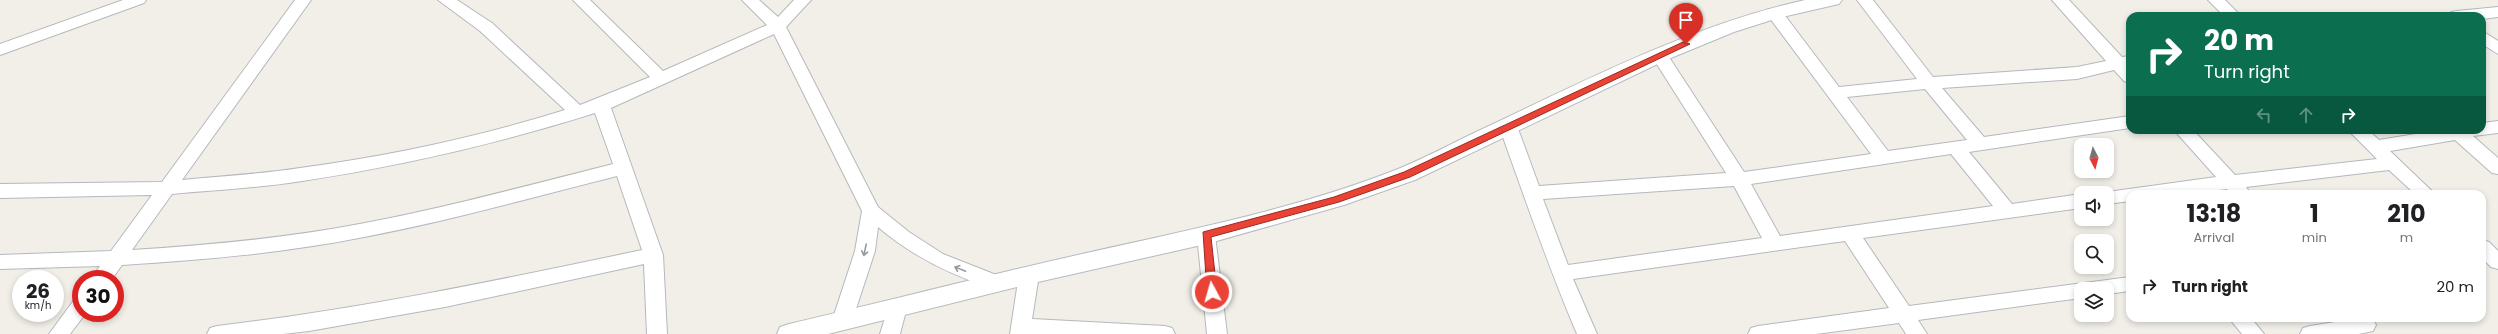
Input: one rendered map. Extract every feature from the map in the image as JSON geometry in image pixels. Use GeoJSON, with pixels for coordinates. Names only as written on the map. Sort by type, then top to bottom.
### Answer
{"type":"FeatureCollection","features":[{"type":"Feature","properties":{"kind":"main road"},"geometry":{"type":"LineString","coordinates":[[789,334],[830,327],[1029,274],[1206,235],[1370,188],[1407,174],[1659,55],[1727,28],[1774,13],[1832,0]]}},
{"type":"Feature","properties":{"kind":"street"},"geometry":{"type":"LineString","coordinates":[[0,50],[138,0]]}},
{"type":"Feature","properties":{"kind":"street"},"geometry":{"type":"LineString","coordinates":[[107,270],[304,0]]}},
{"type":"Feature","properties":{"kind":"street"},"geometry":{"type":"LineString","coordinates":[[446,0],[486,27],[578,113]]}},
{"type":"Feature","properties":{"kind":"street"},"geometry":{"type":"LineString","coordinates":[[581,0],[661,78]]}},
{"type":"Feature","properties":{"kind":"street"},"geometry":{"type":"LineString","coordinates":[[750,0],[778,26],[871,211],[902,237],[936,259],[997,283]]}},
{"type":"Feature","properties":{"kind":"street"},"geometry":{"type":"LineString","coordinates":[[0,191],[168,188],[300,175],[384,161],[467,143],[578,113],[601,105],[778,26],[803,0]]}},
{"type":"Feature","properties":{"kind":"street"},"geometry":{"type":"LineString","coordinates":[[1866,0],[1928,83],[1979,143]]}},
{"type":"Feature","properties":{"kind":"street"},"geometry":{"type":"LineString","coordinates":[[2060,0],[2123,62]]}},
{"type":"Feature","properties":{"kind":"street"},"geometry":{"type":"LineString","coordinates":[[2216,0],[2229,12]]}},
{"type":"Feature","properties":{"kind":"street"},"geometry":{"type":"LineString","coordinates":[[2486,13],[2498,12]]}},
{"type":"Feature","properties":{"kind":"street"},"geometry":{"type":"LineString","coordinates":[[1774,13],[1883,157]]}},
{"type":"Feature","properties":{"kind":"street"},"geometry":{"type":"LineString","coordinates":[[2486,39],[2498,49]]}},
{"type":"Feature","properties":{"kind":"street"},"geometry":{"type":"LineString","coordinates":[[1659,55],[1704,120],[1741,179],[1775,244]]}},
{"type":"Feature","properties":{"kind":"street"},"geometry":{"type":"LineString","coordinates":[[1836,93],[1928,83],[2077,73],[2123,62]]}},
{"type":"Feature","properties":{"kind":"street"},"geometry":{"type":"LineString","coordinates":[[601,105],[653,255],[657,334]]}},
{"type":"Feature","properties":{"kind":"street"},"geometry":{"type":"LineString","coordinates":[[1532,193],[1741,179],[2126,123]]}},
{"type":"Feature","properties":{"kind":"street"},"geometry":{"type":"LineString","coordinates":[[1508,126],[1561,272],[1587,334]]}},
{"type":"Feature","properties":{"kind":"street"},"geometry":{"type":"LineString","coordinates":[[2486,128],[2498,127]]}},
{"type":"Feature","properties":{"kind":"street"},"geometry":{"type":"LineString","coordinates":[[2187,134],[2238,190]]}},
{"type":"Feature","properties":{"kind":"street"},"geometry":{"type":"LineString","coordinates":[[2361,134],[2422,190]]}},
{"type":"Feature","properties":{"kind":"street"},"geometry":{"type":"LineString","coordinates":[[2376,147],[2441,134]]}},
{"type":"Feature","properties":{"kind":"street"},"geometry":{"type":"LineString","coordinates":[[2459,134],[2498,168]]}},
{"type":"Feature","properties":{"kind":"street"},"geometry":{"type":"LineString","coordinates":[[1955,147],[2007,211]]}},
{"type":"Feature","properties":{"kind":"street"},"geometry":{"type":"LineString","coordinates":[[2160,190],[2392,163]]}},
{"type":"Feature","properties":{"kind":"street"},"geometry":{"type":"LineString","coordinates":[[0,262],[115,260],[221,251],[326,237],[420,218],[623,168]]}},
{"type":"Feature","properties":{"kind":"street"},"geometry":{"type":"LineString","coordinates":[[2114,196],[2126,195]]}},
{"type":"Feature","properties":{"kind":"street"},"geometry":{"type":"LineString","coordinates":[[1561,272],[1775,244],[2074,202]]}},
{"type":"Feature","properties":{"kind":"street"},"geometry":{"type":"LineString","coordinates":[[830,327],[865,251],[871,211]]}},
{"type":"Feature","properties":{"kind":"street"},"geometry":{"type":"LineString","coordinates":[[1850,233],[1917,334]]}},
{"type":"Feature","properties":{"kind":"street"},"geometry":{"type":"LineString","coordinates":[[1206,235],[1217,334]]}},
{"type":"Feature","properties":{"kind":"street"},"geometry":{"type":"LineString","coordinates":[[218,334],[309,323],[445,299],[653,255]]}},
{"type":"Feature","properties":{"kind":"street"},"geometry":{"type":"LineString","coordinates":[[1029,274],[1020,330],[1165,334]]}},
{"type":"Feature","properties":{"kind":"street"},"geometry":{"type":"LineString","coordinates":[[2114,286],[2126,285]]}},
{"type":"Feature","properties":{"kind":"street"},"geometry":{"type":"LineString","coordinates":[[1758,334],[2074,291]]}},
{"type":"Feature","properties":{"kind":"street"},"geometry":{"type":"LineString","coordinates":[[890,334],[897,308]]}},
{"type":"Feature","properties":{"kind":"street"},"geometry":{"type":"LineString","coordinates":[[59,334],[72,317]]}},
{"type":"Feature","properties":{"kind":"street"},"geometry":{"type":"LineString","coordinates":[[2244,322],[2254,334]]}},
{"type":"Feature","properties":{"kind":"street"},"geometry":{"type":"LineString","coordinates":[[2310,334],[2366,326]]}},
{"type":"Feature","properties":{"kind":"route"},"geometry":{"type":"LineString","coordinates":[[1212,292],[1206,235],[1336,199],[1407,174],[1659,55],[1686,44]]}}]}
